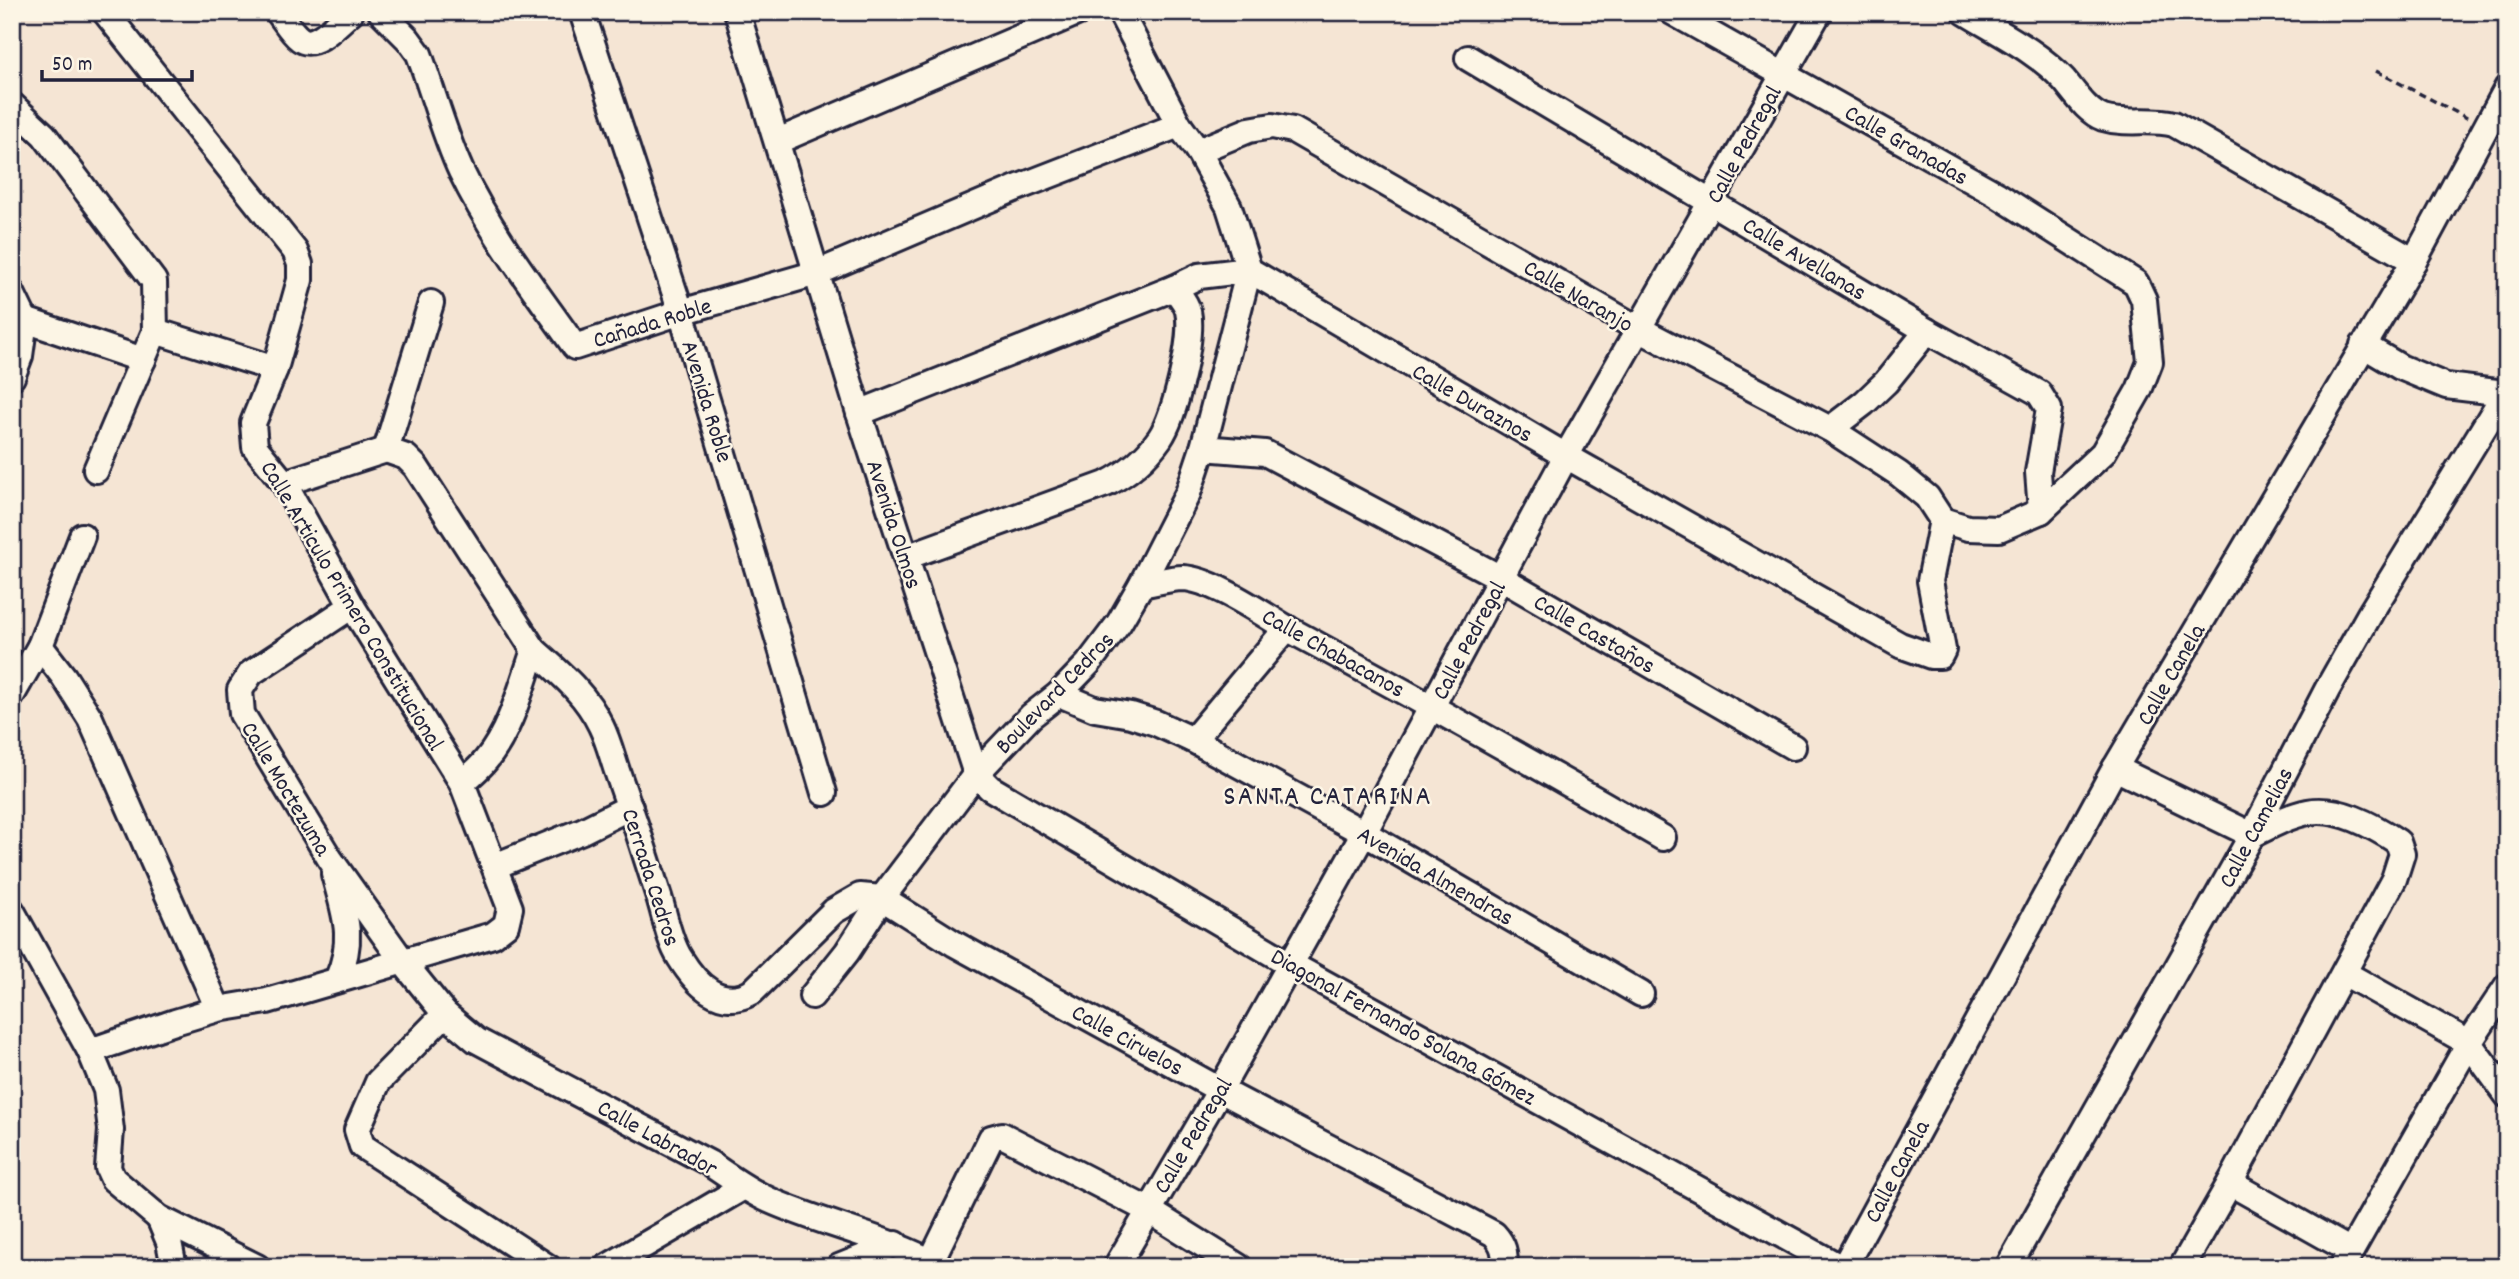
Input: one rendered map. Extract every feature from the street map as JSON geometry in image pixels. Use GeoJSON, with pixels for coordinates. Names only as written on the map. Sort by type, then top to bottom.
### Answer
{"type":"FeatureCollection","features":[{"type":"Feature","properties":{"kind":"street","name":"Calle Articulo Primero Constitucional"},"geometry":{"type":"LineString","coordinates":[[105,12],[295,251],[300,264],[300,280],[275,369],[253,423],[256,447],[284,483],[352,606],[462,783],[510,908],[506,925],[493,935],[404,963]]}},
{"type":"Feature","properties":{"kind":"street"},"geometry":{"type":"LineString","coordinates":[[278,12],[298,38],[306,42],[314,41],[351,12]]}},
{"type":"Feature","properties":{"kind":"street","name":"Cañada Roble"},"geometry":{"type":"LineString","coordinates":[[382,12],[419,54],[460,168],[475,198],[513,259],[575,347],[681,312],[817,273],[1014,188],[1179,125]]}},
{"type":"Feature","properties":{"kind":"street","name":"Avenida Roble"},"geometry":{"type":"LineString","coordinates":[[583,12],[681,312],[824,793]]}},
{"type":"Feature","properties":{"kind":"street"},"geometry":{"type":"LineString","coordinates":[[737,12],[817,273]]}},
{"type":"Feature","properties":{"kind":"street"},"geometry":{"type":"LineString","coordinates":[[778,141],[1079,12]]}},
{"type":"Feature","properties":{"kind":"street"},"geometry":{"type":"LineString","coordinates":[[859,413],[1199,276],[1249,270],[1229,207],[1198,151],[1179,125],[1119,12]]}},
{"type":"Feature","properties":{"kind":"street","name":"Calle Granadas"},"geometry":{"type":"LineString","coordinates":[[1672,12],[1996,194],[2136,283],[2144,300],[2150,362],[2139,390],[2103,453],[2041,511]]}},
{"type":"Feature","properties":{"kind":"street","name":"Calle Pedregal"},"geometry":{"type":"LineString","coordinates":[[1116,1267],[1220,1090],[1364,833],[1637,328],[1819,12]]}},
{"type":"Feature","properties":{"kind":"street"},"geometry":{"type":"LineString","coordinates":[[1965,12],[2044,61],[2086,106],[2101,117],[2122,121],[2157,120],[2174,124],[2414,261]]}},
{"type":"Feature","properties":{"kind":"street","name":"Calle Avellanas"},"geometry":{"type":"LineString","coordinates":[[1468,58],[1927,331],[2039,393],[2049,409],[2038,472],[2041,511]]}},
{"type":"Feature","properties":{"kind":"street","name":"Calle Canela"},"geometry":{"type":"LineString","coordinates":[[1842,1267],[2115,768],[2414,261],[2507,88]]}},
{"type":"Feature","properties":{"kind":"street"},"geometry":{"type":"LineString","coordinates":[[12,105],[44,135],[154,281],[155,331],[96,470]]}},
{"type":"Feature","properties":{"kind":"street","name":"Calle Naranjo"},"geometry":{"type":"LineString","coordinates":[[1198,151],[1249,130],[1272,126],[1293,130],[1637,328],[1830,429],[1899,474],[1927,497],[1942,520]]}},
{"type":"Feature","properties":{"kind":"street","name":"Boulevard Cedros"},"geometry":{"type":"LineString","coordinates":[[812,996],[976,775],[1031,716],[1059,694],[1088,664],[1112,633],[1141,585],[1188,493],[1203,448],[1249,270]]}},
{"type":"Feature","properties":{"kind":"street","name":"Calle Duraznos"},"geometry":{"type":"LineString","coordinates":[[1249,270],[1566,456],[1900,645],[1931,656],[1940,656],[1943,650],[1930,581],[1942,520]]}},
{"type":"Feature","properties":{"kind":"street","name":"Avenida Olmos"},"geometry":{"type":"LineString","coordinates":[[817,273],[859,413],[976,775]]}},
{"type":"Feature","properties":{"kind":"street"},"geometry":{"type":"LineString","coordinates":[[906,557],[1107,484],[1125,475],[1143,459],[1161,437],[1171,418],[1189,334],[1188,312],[1174,288]]}},
{"type":"Feature","properties":{"kind":"street"},"geometry":{"type":"LineString","coordinates":[[12,293],[25,320],[20,356],[12,377]]}},
{"type":"Feature","properties":{"kind":"street"},"geometry":{"type":"LineString","coordinates":[[284,483],[386,450],[431,303]]}},
{"type":"Feature","properties":{"kind":"street"},"geometry":{"type":"LineString","coordinates":[[25,320],[143,360]]}},
{"type":"Feature","properties":{"kind":"street"},"geometry":{"type":"LineString","coordinates":[[155,331],[275,369]]}},
{"type":"Feature","properties":{"kind":"street"},"geometry":{"type":"LineString","coordinates":[[1830,429],[1886,382],[1927,331]]}},
{"type":"Feature","properties":{"kind":"street"},"geometry":{"type":"LineString","coordinates":[[2363,345],[2400,367],[2446,386],[2506,392]]}},
{"type":"Feature","properties":{"kind":"street","name":"Calle Camelias"},"geometry":{"type":"LineString","coordinates":[[2008,1267],[2252,835],[2328,688],[2371,612],[2506,392]]}},
{"type":"Feature","properties":{"kind":"street","name":"Calle Castaños"},"geometry":{"type":"LineString","coordinates":[[1203,448],[1265,453],[1501,578],[1793,747]]}},
{"type":"Feature","properties":{"kind":"street","name":"Cerrada Cedros"},"geometry":{"type":"LineString","coordinates":[[386,450],[406,457],[416,467],[534,650],[573,685],[589,704],[601,726],[630,807],[678,955],[693,978],[713,994],[732,1000],[742,997],[752,992],[834,911],[860,895],[883,898]]}},
{"type":"Feature","properties":{"kind":"street"},"geometry":{"type":"LineString","coordinates":[[1942,520],[1968,528],[1999,529],[2041,511]]}},
{"type":"Feature","properties":{"kind":"street"},"geometry":{"type":"LineString","coordinates":[[12,695],[40,646],[82,536]]}},
{"type":"Feature","properties":{"kind":"street","name":"Calle Chabacanos"},"geometry":{"type":"LineString","coordinates":[[1141,585],[1183,578],[1242,601],[1433,706],[1663,838]]}},
{"type":"Feature","properties":{"kind":"street","name":"Calle Moctezuma"},"geometry":{"type":"LineString","coordinates":[[352,606],[251,673],[240,690],[242,714],[330,859],[404,963]]}},
{"type":"Feature","properties":{"kind":"street"},"geometry":{"type":"LineString","coordinates":[[1193,740],[1287,628]]}},
{"type":"Feature","properties":{"kind":"street"},"geometry":{"type":"LineString","coordinates":[[40,646],[90,718],[218,1009]]}},
{"type":"Feature","properties":{"kind":"street"},"geometry":{"type":"LineString","coordinates":[[462,783],[487,760],[499,739],[534,650]]}},
{"type":"Feature","properties":{"kind":"street","name":"Avenida Almendras"},"geometry":{"type":"LineString","coordinates":[[1059,694],[1095,709],[1131,715],[1156,723],[1193,740],[1364,833],[1641,994]]}},
{"type":"Feature","properties":{"kind":"street"},"geometry":{"type":"LineString","coordinates":[[2115,768],[2252,835],[2309,811],[2333,811],[2383,831],[2399,842],[2402,854],[2394,879],[2344,973],[2182,1267]]}},
{"type":"Feature","properties":{"kind":"street","name":"Diagonal Fernando Solana Gómez"},"geometry":{"type":"LineString","coordinates":[[976,775],[989,788],[1290,964],[1842,1267]]}},
{"type":"Feature","properties":{"kind":"street"},"geometry":{"type":"LineString","coordinates":[[495,866],[582,831],[630,807]]}},
{"type":"Feature","properties":{"kind":"street"},"geometry":{"type":"LineString","coordinates":[[330,859],[349,936],[346,959],[338,978]]}},
{"type":"Feature","properties":{"kind":"street","name":"Calle Ciruelos"},"geometry":{"type":"LineString","coordinates":[[883,898],[956,944],[1220,1090],[1494,1234],[1502,1243],[1505,1267]]}},
{"type":"Feature","properties":{"kind":"street"},"geometry":{"type":"LineString","coordinates":[[12,911],[90,1051],[106,1090],[111,1130],[107,1168],[113,1179],[159,1218],[257,1267]]}},
{"type":"Feature","properties":{"kind":"street"},"geometry":{"type":"LineString","coordinates":[[90,1051],[218,1009],[267,1001],[338,978],[404,963]]}},
{"type":"Feature","properties":{"kind":"street","name":"Calle Labrador"},"geometry":{"type":"LineString","coordinates":[[404,963],[445,1014],[476,1040],[709,1163],[744,1187],[770,1200],[895,1244],[936,1264]]}},
{"type":"Feature","properties":{"kind":"street"},"geometry":{"type":"LineString","coordinates":[[2344,973],[2469,1043],[2507,1095]]}},
{"type":"Feature","properties":{"kind":"street"},"geometry":{"type":"LineString","coordinates":[[2230,1183],[2346,1259],[2469,1043],[2507,986]]}},
{"type":"Feature","properties":{"kind":"street"},"geometry":{"type":"LineString","coordinates":[[445,1014],[377,1082],[357,1130],[362,1146],[548,1267]]}},
{"type":"Feature","properties":{"kind":"street"},"geometry":{"type":"LineString","coordinates":[[936,1264],[991,1138],[1002,1135],[1148,1210],[1239,1267]]}},
{"type":"Feature","properties":{"kind":"street"},"geometry":{"type":"LineString","coordinates":[[607,1267],[744,1187]]}},
{"type":"Feature","properties":{"kind":"street"},"geometry":{"type":"LineString","coordinates":[[159,1218],[169,1242],[174,1267]]}},
{"type":"Feature","properties":{"kind":"street"},"geometry":{"type":"LineString","coordinates":[[839,1267],[895,1244]]}},
{"type":"Feature","properties":{"kind":"path"},"geometry":{"type":"LineString","coordinates":[[2376,71],[2485,127]]}},
{"type":"Feature","properties":{"kind":"district","name":"SANTA CATARINA"},"geometry":{"type":"Point","coordinates":[1328,794]}}]}
